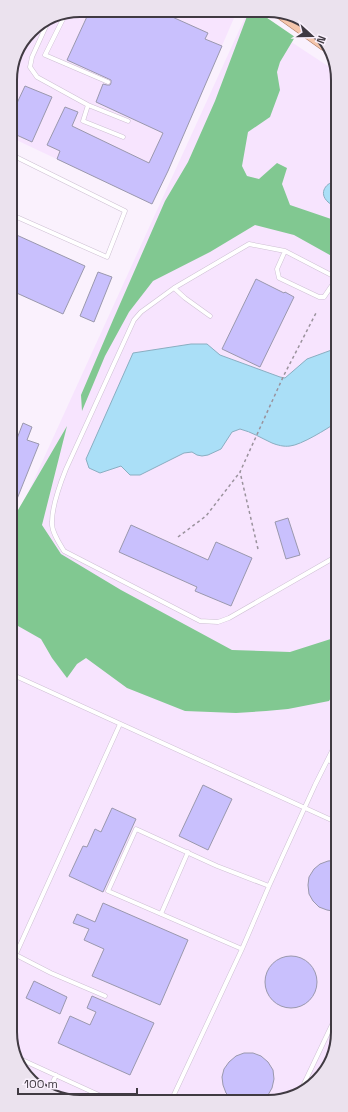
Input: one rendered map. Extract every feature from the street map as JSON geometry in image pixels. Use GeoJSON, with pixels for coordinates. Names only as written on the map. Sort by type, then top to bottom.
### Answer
{"type":"FeatureCollection","features":[{"type":"Feature","properties":{"kind":"main road"},"geometry":{"type":"LineString","coordinates":[[296,24],[314,36]]}},
{"type":"Feature","properties":{"kind":"lane"},"geometry":{"type":"LineString","coordinates":[[63,19],[45,55],[108,82]]}},
{"type":"Feature","properties":{"kind":"lane"},"geometry":{"type":"LineString","coordinates":[[46,27],[32,57],[30,67],[37,77],[88,106],[128,121]]}},
{"type":"Feature","properties":{"kind":"lane"},"geometry":{"type":"LineString","coordinates":[[88,106],[83,121],[123,137]]}},
{"type":"Feature","properties":{"kind":"lane"},"geometry":{"type":"LineString","coordinates":[[17,157],[126,211],[107,257],[17,217]]}},
{"type":"Feature","properties":{"kind":"lane"},"geometry":{"type":"LineString","coordinates":[[331,275],[285,251],[248,244],[174,288],[141,312],[134,320],[66,469],[57,494],[51,523],[57,539],[64,551],[200,621],[218,622],[229,618],[331,559]]}},
{"type":"Feature","properties":{"kind":"lane"},"geometry":{"type":"LineString","coordinates":[[285,251],[277,269],[279,278],[319,297],[324,297],[331,287]]}},
{"type":"Feature","properties":{"kind":"lane"},"geometry":{"type":"LineString","coordinates":[[174,288],[210,316]]}},
{"type":"Feature","properties":{"kind":"lane"},"geometry":{"type":"LineString","coordinates":[[17,677],[331,820]]}},
{"type":"Feature","properties":{"kind":"lane"},"geometry":{"type":"LineString","coordinates":[[17,954],[120,724]]}},
{"type":"Feature","properties":{"kind":"lane"},"geometry":{"type":"LineString","coordinates":[[174,1095],[331,753]]}},
{"type":"Feature","properties":{"kind":"lane"},"geometry":{"type":"LineString","coordinates":[[315,785],[331,760]]}},
{"type":"Feature","properties":{"kind":"lane"},"geometry":{"type":"LineString","coordinates":[[242,949],[108,890],[136,829],[217,866],[269,886]]}},
{"type":"Feature","properties":{"kind":"lane"},"geometry":{"type":"LineString","coordinates":[[161,914],[188,852]]}},
{"type":"Feature","properties":{"kind":"lane"},"geometry":{"type":"LineString","coordinates":[[17,956],[50,973],[105,996]]}},
{"type":"Feature","properties":{"kind":"lane"},"geometry":{"type":"LineString","coordinates":[[304,1084],[331,1027]]}},
{"type":"Feature","properties":{"kind":"lane"},"geometry":{"type":"LineString","coordinates":[[24,1060],[99,1095]]}},
{"type":"Feature","properties":{"kind":"lane"},"geometry":{"type":"LineString","coordinates":[[50,1088],[56,1075]]}},
{"type":"Feature","properties":{"kind":"path"},"geometry":{"type":"LineString","coordinates":[[178,537],[206,516],[240,472],[284,375],[316,311]]}},
{"type":"Feature","properties":{"kind":"path"},"geometry":{"type":"LineString","coordinates":[[240,472],[258,549]]}},
{"type":"Feature","properties":{"kind":"shaded area"},"geometry":{"type":"Polygon","coordinates":[[[80,17],[234,17],[168,171],[152,204],[17,140],[17,76],[19,64],[23,52],[30,42],[48,25],[60,20],[80,17]]]}},
{"type":"Feature","properties":{"kind":"shaded area"},"geometry":{"type":"Polygon","coordinates":[[[245,17],[253,17],[330,67],[331,80],[331,1036],[329,1048],[323,1064],[310,1079],[300,1087],[280,1094],[268,1095],[68,1094],[52,1089],[35,1077],[25,1064],[18,1044],[17,1032],[17,517],[245,17]]]}},
{"type":"Feature","properties":{"kind":"green space"},"geometry":{"type":"Polygon","coordinates":[[[247,17],[266,17],[295,37],[280,62],[277,72],[280,90],[270,117],[248,132],[242,166],[247,176],[259,179],[277,163],[287,168],[282,184],[290,205],[331,219],[331,256],[294,235],[255,225],[210,252],[153,281],[129,312],[105,356],[82,411],[81,395],[113,320],[165,201],[188,162],[215,101],[247,17]]]}},
{"type":"Feature","properties":{"kind":"green space"},"geometry":{"type":"Polygon","coordinates":[[[67,426],[42,525],[61,554],[121,590],[232,650],[290,652],[331,639],[331,698],[329,701],[288,709],[266,711],[236,713],[185,711],[127,688],[86,658],[77,664],[67,678],[52,658],[41,639],[17,625],[17,512],[67,426]]]}},
{"type":"Feature","properties":{"kind":"water"},"geometry":{"type":"Polygon","coordinates":[[[330,183],[331,204],[325,199],[324,195],[325,188],[330,183]]]}},
{"type":"Feature","properties":{"kind":"water"},"geometry":{"type":"Polygon","coordinates":[[[191,344],[207,344],[220,355],[285,378],[307,359],[331,350],[331,426],[307,440],[288,446],[274,444],[240,429],[232,432],[221,449],[208,455],[202,456],[192,452],[184,453],[140,475],[130,475],[121,466],[100,473],[89,468],[86,459],[133,353],[191,344]]]}},
{"type":"Feature","properties":{"kind":"building"},"geometry":{"type":"Polygon","coordinates":[[[87,17],[172,17],[208,33],[205,39],[222,46],[168,171],[152,204],[57,159],[60,151],[47,145],[65,107],[78,112],[72,126],[149,163],[163,133],[96,102],[103,84],[110,85],[111,80],[67,60],[87,17]]]}},
{"type":"Feature","properties":{"kind":"building"},"geometry":{"type":"Polygon","coordinates":[[[25,86],[52,97],[32,142],[17,135],[17,103],[25,86]]]}},
{"type":"Feature","properties":{"kind":"building"},"geometry":{"type":"Polygon","coordinates":[[[17,235],[85,266],[63,314],[17,293],[17,235]]]}},
{"type":"Feature","properties":{"kind":"building"},"geometry":{"type":"Polygon","coordinates":[[[98,272],[112,277],[94,322],[80,316],[98,272]]]}},
{"type":"Feature","properties":{"kind":"building"},"geometry":{"type":"Polygon","coordinates":[[[256,279],[294,297],[260,367],[222,349],[256,279]]]}},
{"type":"Feature","properties":{"kind":"building"},"geometry":{"type":"Polygon","coordinates":[[[23,423],[32,427],[27,440],[39,444],[17,499],[17,438],[23,423]]]}},
{"type":"Feature","properties":{"kind":"building"},"geometry":{"type":"Polygon","coordinates":[[[288,518],[300,555],[286,559],[275,522],[288,518]]]}},
{"type":"Feature","properties":{"kind":"building"},"geometry":{"type":"Polygon","coordinates":[[[131,525],[208,560],[216,542],[252,558],[231,606],[195,591],[197,587],[119,552],[131,525]]]}},
{"type":"Feature","properties":{"kind":"building"},"geometry":{"type":"Polygon","coordinates":[[[203,785],[232,799],[208,850],[179,836],[203,785]]]}},
{"type":"Feature","properties":{"kind":"building"},"geometry":{"type":"Polygon","coordinates":[[[112,808],[136,819],[103,892],[69,876],[83,846],[87,847],[95,829],[101,832],[112,808]]]}},
{"type":"Feature","properties":{"kind":"building"},"geometry":{"type":"Polygon","coordinates":[[[331,861],[331,911],[319,907],[313,901],[309,894],[308,885],[309,877],[314,869],[320,864],[331,861]]]}},
{"type":"Feature","properties":{"kind":"building"},"geometry":{"type":"Polygon","coordinates":[[[103,903],[188,940],[160,1005],[92,976],[104,949],[84,940],[89,929],[73,923],[77,914],[95,922],[103,903]]]}},
{"type":"Feature","properties":{"kind":"building"},"geometry":{"type":"Polygon","coordinates":[[[291,956],[305,960],[313,968],[317,982],[313,996],[305,1004],[291,1008],[277,1004],[269,996],[265,982],[269,968],[277,960],[291,956]]]}},
{"type":"Feature","properties":{"kind":"building"},"geometry":{"type":"Polygon","coordinates":[[[34,981],[67,997],[60,1014],[26,998],[34,981]]]}},
{"type":"Feature","properties":{"kind":"building"},"geometry":{"type":"Polygon","coordinates":[[[92,996],[154,1023],[130,1075],[58,1043],[70,1016],[90,1025],[96,1012],[87,1008],[92,996]]]}},
{"type":"Feature","properties":{"kind":"building"},"geometry":{"type":"Polygon","coordinates":[[[244,1053],[253,1053],[261,1056],[268,1062],[273,1070],[274,1079],[272,1088],[268,1095],[228,1095],[226,1093],[222,1077],[224,1069],[236,1056],[244,1053]]]}}]}
